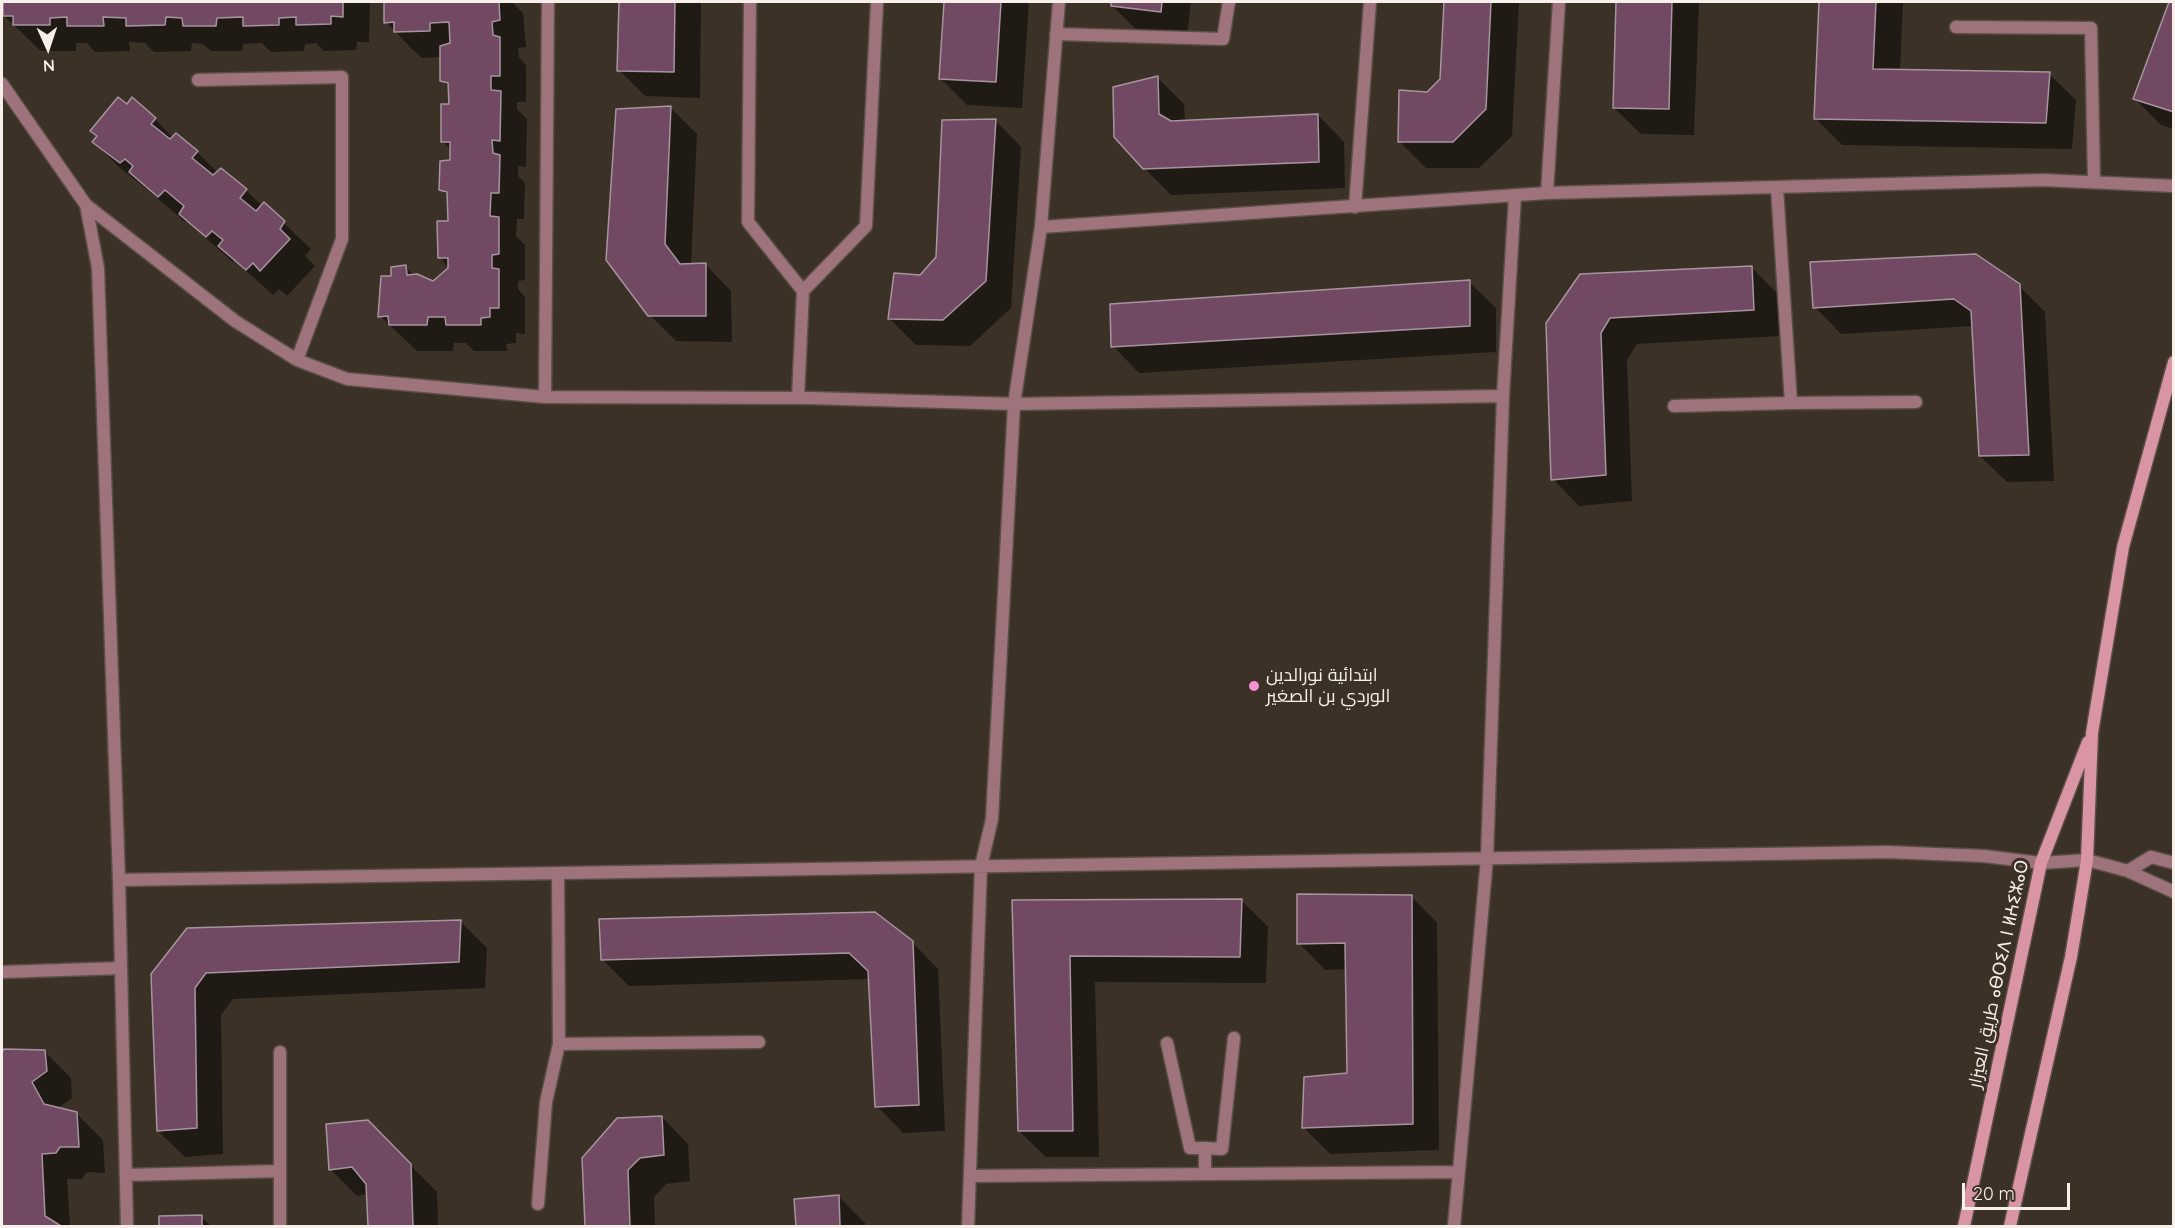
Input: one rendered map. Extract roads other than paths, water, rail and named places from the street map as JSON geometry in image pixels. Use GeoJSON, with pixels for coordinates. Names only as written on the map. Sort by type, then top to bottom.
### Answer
{"type":"FeatureCollection","features":[{"type":"Feature","properties":{"kind":"main road"},"geometry":{"type":"LineString","coordinates":[[2010,1227],[2071,957],[2087,861],[2092,733],[2123,547],[2174,362]]}},
{"type":"Feature","properties":{"kind":"main road","name":"طريق العيزار ⴰⴱⵔⵉⴷ ⵏ ⵍⵄⵉⵣⴰⵔ"},"geometry":{"type":"LineString","coordinates":[[1964,1227],[2041,863],[2092,733]]}},
{"type":"Feature","properties":{"kind":"street"},"geometry":{"type":"LineString","coordinates":[[545,397],[548,2]]}},
{"type":"Feature","properties":{"kind":"street"},"geometry":{"type":"LineString","coordinates":[[750,2],[748,222],[803,291],[798,398]]}},
{"type":"Feature","properties":{"kind":"street"},"geometry":{"type":"LineString","coordinates":[[803,291],[866,226],[877,2]]}},
{"type":"Feature","properties":{"kind":"street"},"geometry":{"type":"LineString","coordinates":[[968,1227],[981,866],[992,819],[1014,404],[1041,227],[1059,2]]}},
{"type":"Feature","properties":{"kind":"street"},"geometry":{"type":"LineString","coordinates":[[1056,34],[1223,39],[1229,2]]}},
{"type":"Feature","properties":{"kind":"street"},"geometry":{"type":"LineString","coordinates":[[1355,207],[1370,2]]}},
{"type":"Feature","properties":{"kind":"street"},"geometry":{"type":"LineString","coordinates":[[1547,194],[1559,2]]}},
{"type":"Feature","properties":{"kind":"street"},"geometry":{"type":"LineString","coordinates":[[1956,27],[2091,28],[2094,182]]}},
{"type":"Feature","properties":{"kind":"street"},"geometry":{"type":"LineString","coordinates":[[198,80],[342,77],[342,239],[297,360]]}},
{"type":"Feature","properties":{"kind":"street"},"geometry":{"type":"LineString","coordinates":[[2,84],[86,205],[235,321],[297,360],[347,379],[545,397],[798,398],[1014,404],[1503,396]]}},
{"type":"Feature","properties":{"kind":"street"},"geometry":{"type":"LineString","coordinates":[[1041,227],[1547,194],[2043,180],[2174,186]]}},
{"type":"Feature","properties":{"kind":"street"},"geometry":{"type":"LineString","coordinates":[[1777,188],[1791,403]]}},
{"type":"Feature","properties":{"kind":"street"},"geometry":{"type":"LineString","coordinates":[[1454,1227],[1487,858],[1503,396],[1515,196]]}},
{"type":"Feature","properties":{"kind":"street"},"geometry":{"type":"LineString","coordinates":[[86,205],[98,268],[119,880],[127,1227]]}},
{"type":"Feature","properties":{"kind":"street"},"geometry":{"type":"LineString","coordinates":[[1674,406],[1916,402]]}},
{"type":"Feature","properties":{"kind":"street"},"geometry":{"type":"LineString","coordinates":[[119,880],[1888,852],[1984,856],[2041,863],[2087,861],[2128,871],[2174,892]]}},
{"type":"Feature","properties":{"kind":"street"},"geometry":{"type":"LineString","coordinates":[[2128,871],[2151,857],[2174,863]]}},
{"type":"Feature","properties":{"kind":"street"},"geometry":{"type":"LineString","coordinates":[[538,1204],[546,1102],[559,1044],[558,873]]}},
{"type":"Feature","properties":{"kind":"street"},"geometry":{"type":"LineString","coordinates":[[2,972],[121,968]]}},
{"type":"Feature","properties":{"kind":"street"},"geometry":{"type":"LineString","coordinates":[[1167,1043],[1190,1148],[1222,1149],[1234,1038]]}},
{"type":"Feature","properties":{"kind":"street"},"geometry":{"type":"LineString","coordinates":[[559,1044],[759,1042]]}},
{"type":"Feature","properties":{"kind":"street"},"geometry":{"type":"LineString","coordinates":[[280,1052],[280,1227]]}},
{"type":"Feature","properties":{"kind":"street"},"geometry":{"type":"LineString","coordinates":[[1205,1148],[1205,1174]]}},
{"type":"Feature","properties":{"kind":"street"},"geometry":{"type":"LineString","coordinates":[[126,1175],[280,1171]]}},
{"type":"Feature","properties":{"kind":"street"},"geometry":{"type":"LineString","coordinates":[[971,1176],[1458,1172]]}},
{"type":"Feature","properties":{"kind":"place","name":"ابتدائية نورالدين الوردي بن الصغير"},"geometry":{"type":"Point","coordinates":[1254,686]}}]}
